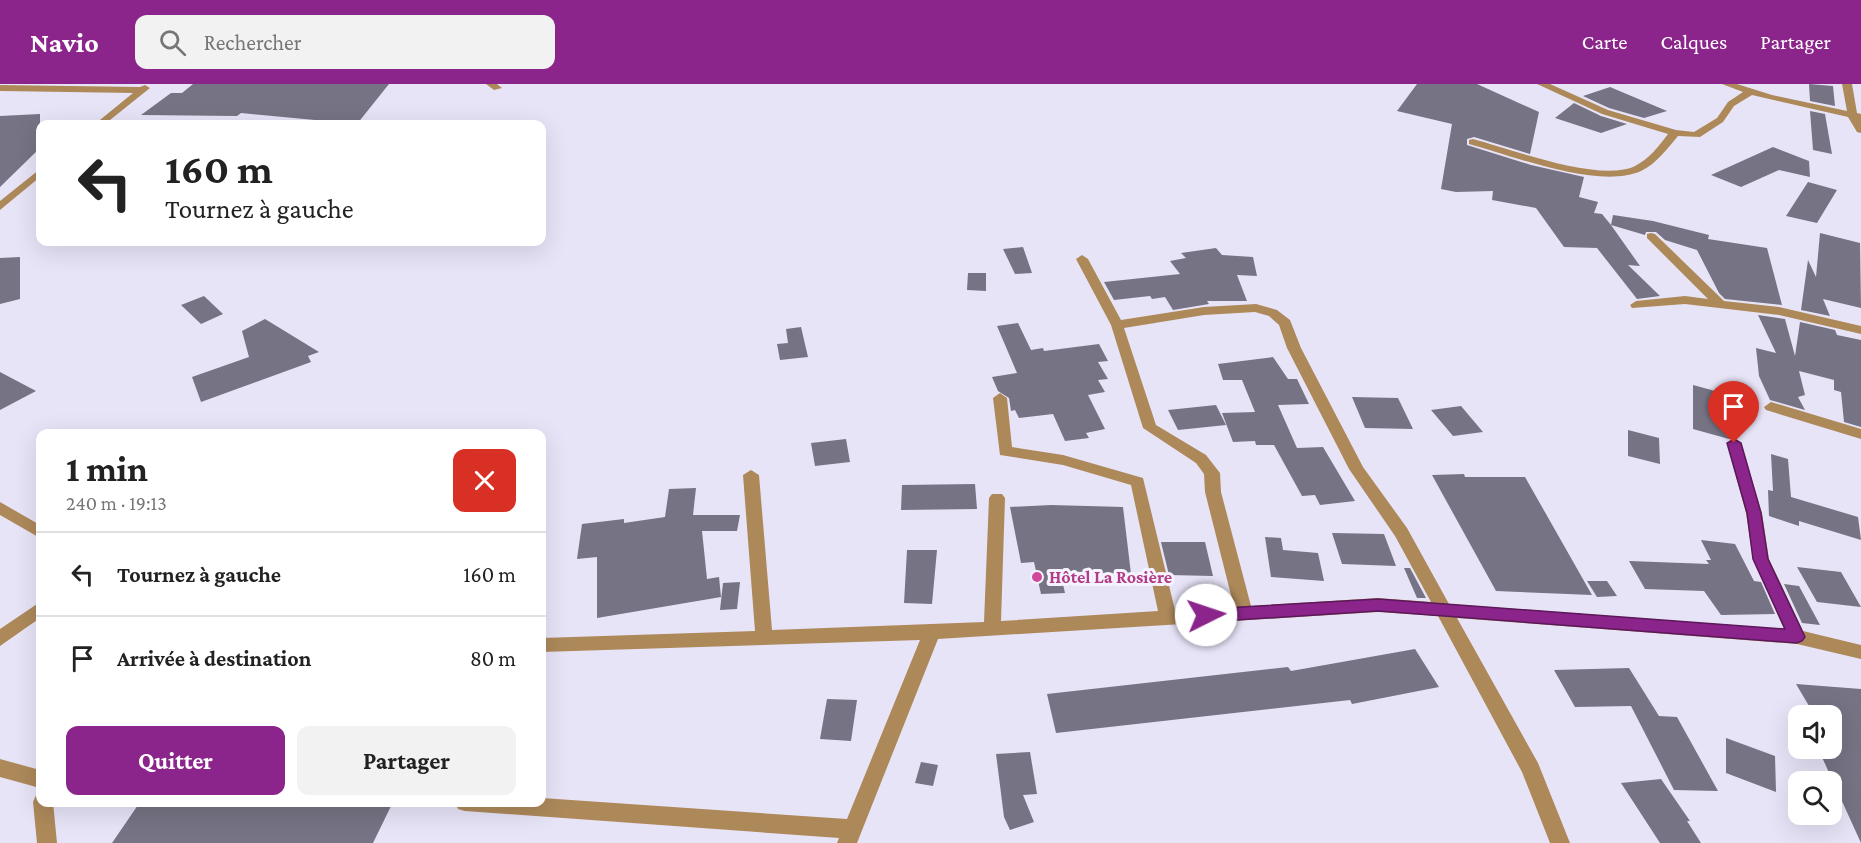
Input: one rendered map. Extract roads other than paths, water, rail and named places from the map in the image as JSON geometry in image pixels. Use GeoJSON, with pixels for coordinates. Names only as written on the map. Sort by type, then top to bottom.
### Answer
{"type":"FeatureCollection","features":[{"type":"Feature","properties":{"kind":"street"},"geometry":{"type":"LineString","coordinates":[[1542,84],[1605,112],[1676,133],[1696,135],[1720,120],[1731,104],[1751,91]]}},
{"type":"Feature","properties":{"kind":"street"},"geometry":{"type":"LineString","coordinates":[[1727,84],[1857,116]]}},
{"type":"Feature","properties":{"kind":"street"},"geometry":{"type":"LineString","coordinates":[[1847,84],[1861,130]]}},
{"type":"Feature","properties":{"kind":"street"},"geometry":{"type":"LineString","coordinates":[[0,88],[146,87]]}},
{"type":"Feature","properties":{"kind":"street"},"geometry":{"type":"LineString","coordinates":[[105,120],[146,87]]}},
{"type":"Feature","properties":{"kind":"street"},"geometry":{"type":"LineString","coordinates":[[1473,142],[1566,167],[1619,173],[1634,170],[1648,162],[1676,133]]}},
{"type":"Feature","properties":{"kind":"street"},"geometry":{"type":"LineString","coordinates":[[0,207],[36,176]]}},
{"type":"Feature","properties":{"kind":"street"},"geometry":{"type":"LineString","coordinates":[[1651,236],[1721,305]]}},
{"type":"Feature","properties":{"kind":"street"},"geometry":{"type":"LineString","coordinates":[[1082,259],[1118,326],[1150,429],[1201,459],[1212,473],[1213,492],[1244,613]]}},
{"type":"Feature","properties":{"kind":"street"},"geometry":{"type":"LineString","coordinates":[[1636,305],[1684,300],[1779,311],[1861,330]]}},
{"type":"Feature","properties":{"kind":"street"},"geometry":{"type":"LineString","coordinates":[[1118,326],[1203,311],[1256,308],[1273,312],[1284,323],[1294,348],[1357,469],[1401,532],[1531,769],[1560,843]]}},
{"type":"Feature","properties":{"kind":"street"},"geometry":{"type":"LineString","coordinates":[[1000,398],[1005,451],[1063,460],[1138,482],[1168,618]]}},
{"type":"Feature","properties":{"kind":"street"},"geometry":{"type":"LineString","coordinates":[[1771,407],[1861,434]]}},
{"type":"Feature","properties":{"kind":"street"},"geometry":{"type":"LineString","coordinates":[[1734,443],[1754,513],[1761,559],[1797,637]]}},
{"type":"Feature","properties":{"kind":"street"},"geometry":{"type":"LineString","coordinates":[[751,475],[764,638]]}},
{"type":"Feature","properties":{"kind":"street"},"geometry":{"type":"LineString","coordinates":[[993,629],[997,498]]}},
{"type":"Feature","properties":{"kind":"street"},"geometry":{"type":"LineString","coordinates":[[0,508],[36,530]]}},
{"type":"Feature","properties":{"kind":"street"},"geometry":{"type":"LineString","coordinates":[[546,645],[932,632],[1378,605],[1797,637],[1861,652]]}},
{"type":"Feature","properties":{"kind":"street"},"geometry":{"type":"LineString","coordinates":[[0,639],[36,612]]}},
{"type":"Feature","properties":{"kind":"street"},"geometry":{"type":"LineString","coordinates":[[521,807],[849,836],[932,632]]}},
{"type":"Feature","properties":{"kind":"street"},"geometry":{"type":"LineString","coordinates":[[0,768],[36,778]]}},
{"type":"Feature","properties":{"kind":"street"},"geometry":{"type":"LineString","coordinates":[[43,807],[47,843]]}},
{"type":"Feature","properties":{"kind":"place","name":"Hôtel La Rosière"},"geometry":{"type":"Point","coordinates":[1037,577]}}]}
